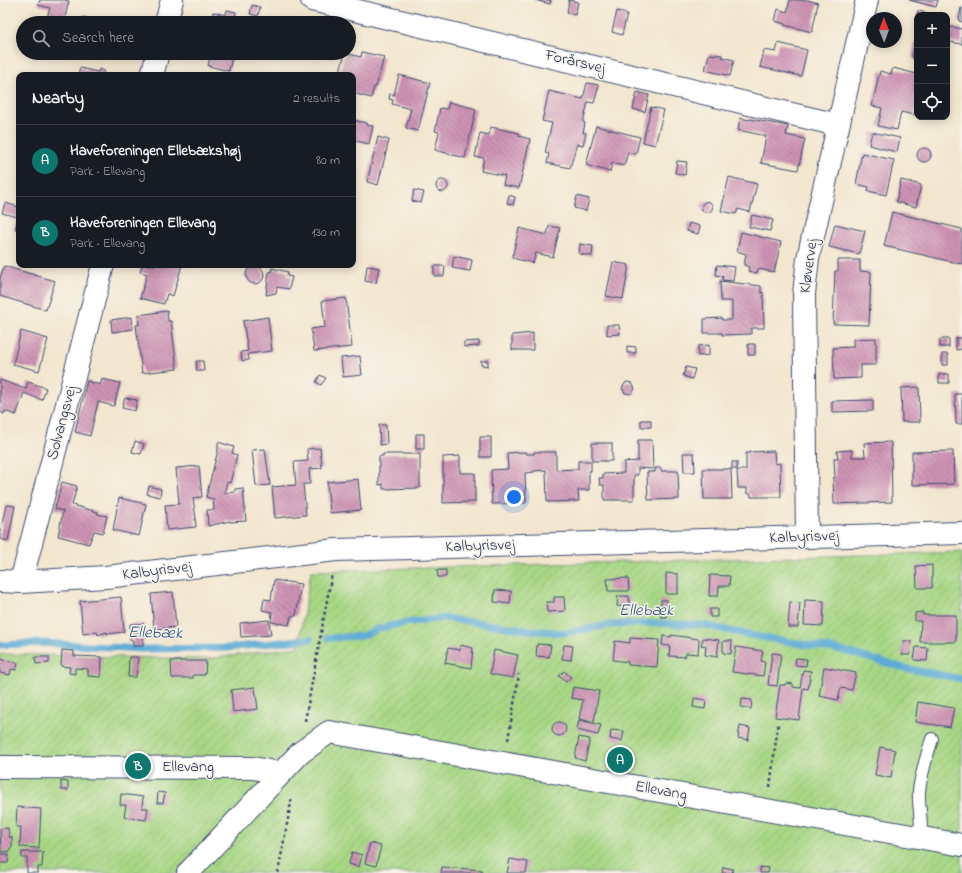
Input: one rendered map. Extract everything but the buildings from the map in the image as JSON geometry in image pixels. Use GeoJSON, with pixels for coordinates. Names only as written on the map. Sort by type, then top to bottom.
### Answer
{"type":"FeatureCollection","features":[{"type":"Feature","properties":{"kind":"street"},"geometry":{"type":"LineString","coordinates":[[168,16],[172,0]]}},
{"type":"Feature","properties":{"kind":"street","name":"Forårsvej"},"geometry":{"type":"LineString","coordinates":[[312,0],[838,125]]}},
{"type":"Feature","properties":{"kind":"street","name":"Kløvervej"},"geometry":{"type":"LineString","coordinates":[[807,537],[804,294],[808,258],[867,0]]}},
{"type":"Feature","properties":{"kind":"street"},"geometry":{"type":"LineString","coordinates":[[153,72],[156,60]]}},
{"type":"Feature","properties":{"kind":"street","name":"Solvangsvej"},"geometry":{"type":"LineString","coordinates":[[10,581],[102,268]]}},
{"type":"Feature","properties":{"kind":"street","name":"Kalbyrisvej"},"geometry":{"type":"LineString","coordinates":[[10,581],[106,577],[336,550],[962,533]]}},
{"type":"Feature","properties":{"kind":"street","name":"Ellevang"},"geometry":{"type":"LineString","coordinates":[[188,873],[280,772],[300,753],[329,732],[962,845]]}},
{"type":"Feature","properties":{"kind":"street","name":"Ellevang"},"geometry":{"type":"LineString","coordinates":[[0,767],[253,768],[280,772]]}},
{"type":"Feature","properties":{"kind":"lane"},"geometry":{"type":"LineString","coordinates":[[920,838],[919,790],[924,765],[932,739]]}},
{"type":"Feature","properties":{"kind":"path"},"geometry":{"type":"LineString","coordinates":[[300,753],[336,550]]}},
{"type":"Feature","properties":{"kind":"path"},"geometry":{"type":"LineString","coordinates":[[507,747],[519,674]]}},
{"type":"Feature","properties":{"kind":"path"},"geometry":{"type":"LineString","coordinates":[[770,787],[778,724]]}},
{"type":"Feature","properties":{"kind":"path"},"geometry":{"type":"LineString","coordinates":[[278,873],[293,790]]}},
{"type":"Feature","properties":{"kind":"green space"},"geometry":{"type":"Polygon","coordinates":[[[962,552],[962,873],[0,873],[0,654],[207,659],[298,647],[311,571],[962,552]]]}},
{"type":"Feature","properties":{"kind":"waterway","name":"Ellebæk"},"geometry":{"type":"LineString","coordinates":[[328,638],[362,636],[380,628],[445,618],[529,630],[564,633],[609,625],[655,623],[703,625],[754,636],[839,650],[904,668],[962,679]]}},
{"type":"Feature","properties":{"kind":"waterway","name":"Ellebæk"},"geometry":{"type":"LineString","coordinates":[[0,645],[42,643],[140,649],[227,648],[310,639]]}},
{"type":"Feature","properties":{"kind":"place","name":"Haveforeningen Ellebækshøj"},"geometry":{"type":"Point","coordinates":[620,760]}},
{"type":"Feature","properties":{"kind":"place","name":"Haveforeningen Ellevang"},"geometry":{"type":"Point","coordinates":[138,766]}}]}
